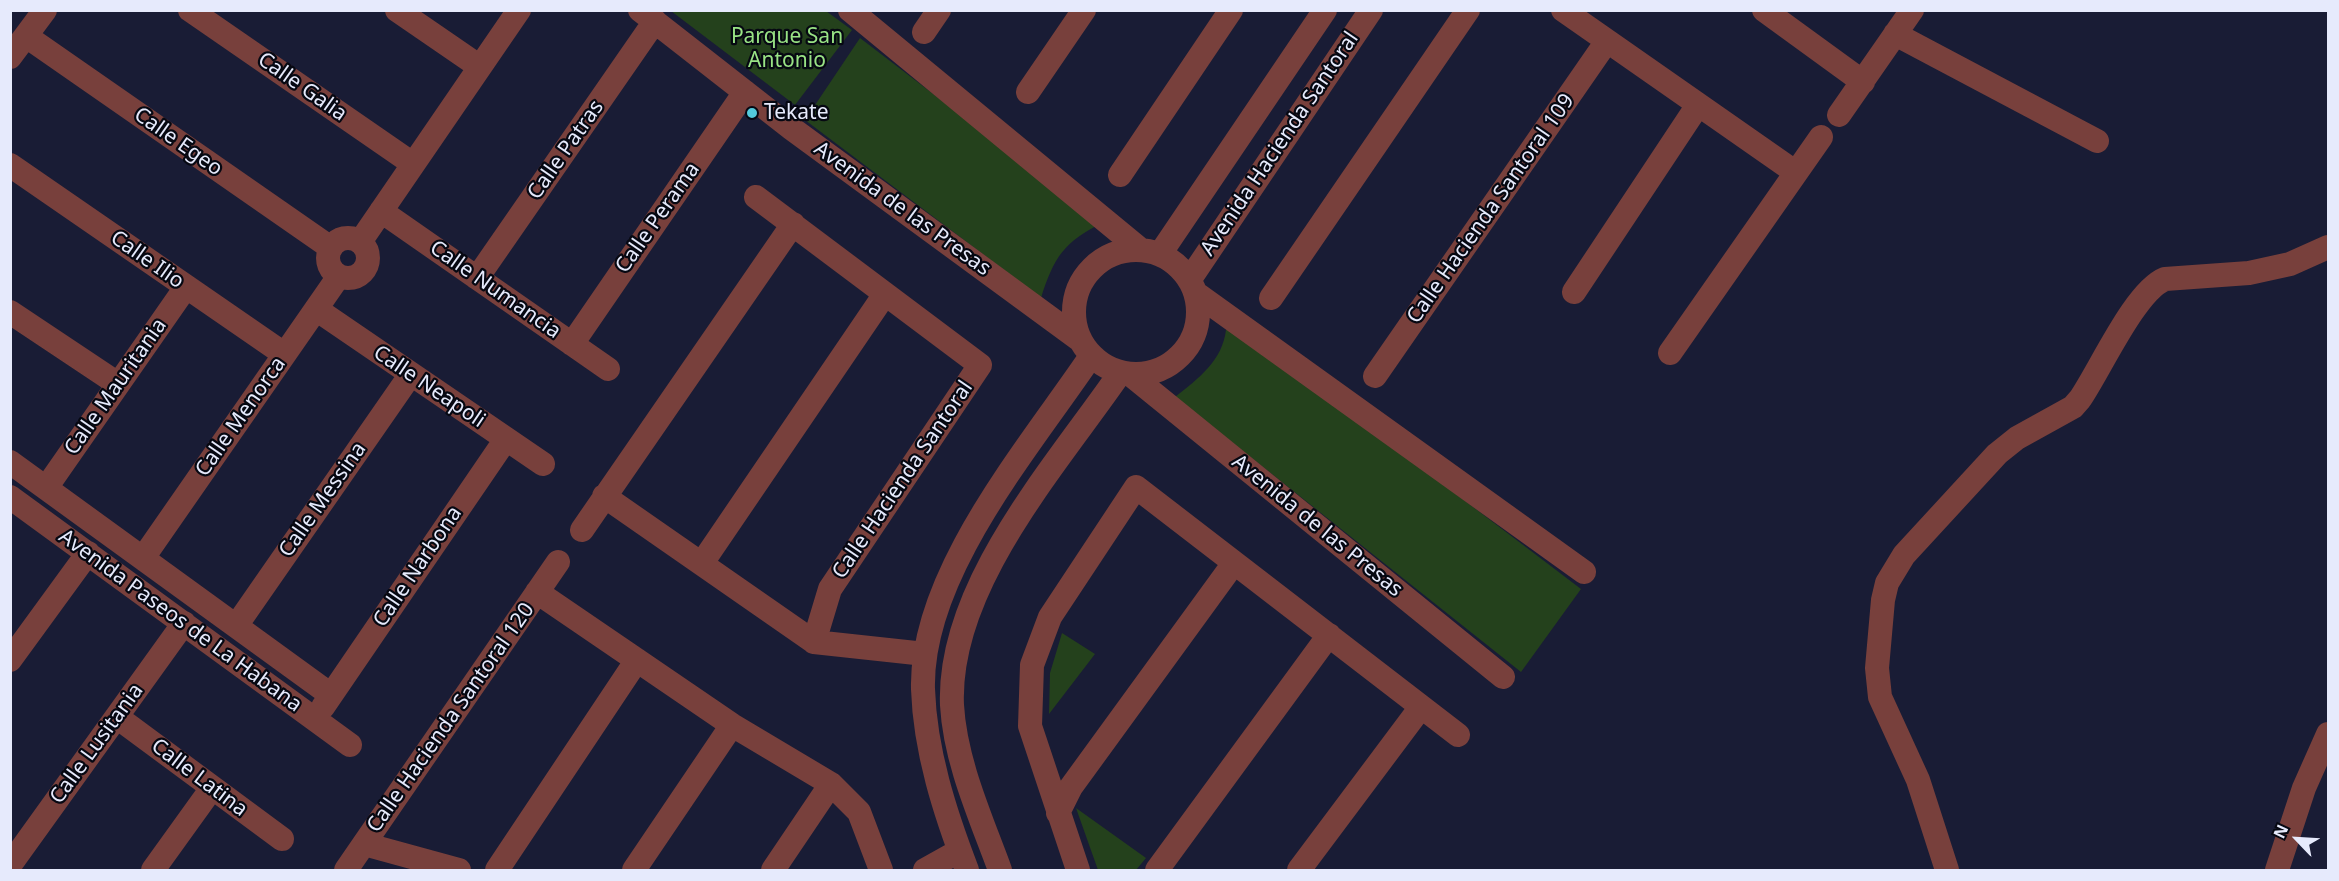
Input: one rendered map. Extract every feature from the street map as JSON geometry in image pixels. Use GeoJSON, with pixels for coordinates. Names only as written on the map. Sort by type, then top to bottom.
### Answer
{"type":"FeatureCollection","features":[{"type":"Feature","properties":{"kind":"street"},"geometry":{"type":"LineString","coordinates":[[10,57],[45,10]]}},
{"type":"Feature","properties":{"kind":"street","name":"Calle Galia"},"geometry":{"type":"LineString","coordinates":[[190,10],[413,164]]}},
{"type":"Feature","properties":{"kind":"street"},"geometry":{"type":"LineString","coordinates":[[397,10],[480,67]]}},
{"type":"Feature","properties":{"kind":"street"},"geometry":{"type":"LineString","coordinates":[[360,242],[519,10]]}},
{"type":"Feature","properties":{"kind":"street"},"geometry":{"type":"LineString","coordinates":[[850,10],[1151,252],[1177,264],[1193,286],[1584,572]]}},
{"type":"Feature","properties":{"kind":"street"},"geometry":{"type":"LineString","coordinates":[[924,32],[939,10]]}},
{"type":"Feature","properties":{"kind":"street"},"geometry":{"type":"LineString","coordinates":[[1028,92],[1084,10]]}},
{"type":"Feature","properties":{"kind":"street"},"geometry":{"type":"LineString","coordinates":[[1120,175],[1231,10]]}},
{"type":"Feature","properties":{"kind":"street","name":"Avenida Hacienda Santoral"},"geometry":{"type":"LineString","coordinates":[[1151,252],[1279,79],[1325,10]]}},
{"type":"Feature","properties":{"kind":"street","name":"Avenida Hacienda Santoral"},"geometry":{"type":"LineString","coordinates":[[1193,286],[1310,98],[1371,10]]}},
{"type":"Feature","properties":{"kind":"street"},"geometry":{"type":"LineString","coordinates":[[1271,298],[1468,10]]}},
{"type":"Feature","properties":{"kind":"street"},"geometry":{"type":"LineString","coordinates":[[1563,10],[1796,172]]}},
{"type":"Feature","properties":{"kind":"street"},"geometry":{"type":"LineString","coordinates":[[1839,115],[1912,10]]}},
{"type":"Feature","properties":{"kind":"street"},"geometry":{"type":"LineString","coordinates":[[1767,12],[1863,82]]}},
{"type":"Feature","properties":{"kind":"street","name":"Avenida de las Presas"},"geometry":{"type":"LineString","coordinates":[[648,16],[745,92],[1086,348]]}},
{"type":"Feature","properties":{"kind":"street","name":"Calle Patras"},"geometry":{"type":"LineString","coordinates":[[477,278],[648,16]]}},
{"type":"Feature","properties":{"kind":"street"},"geometry":{"type":"LineString","coordinates":[[1895,34],[2097,141]]}},
{"type":"Feature","properties":{"kind":"street","name":"Calle Egeo"},"geometry":{"type":"LineString","coordinates":[[26,36],[331,248]]}},
{"type":"Feature","properties":{"kind":"street","name":"Calle Hacienda Santoral 109"},"geometry":{"type":"LineString","coordinates":[[1376,376],[1607,41]]}},
{"type":"Feature","properties":{"kind":"street"},"geometry":{"type":"LineString","coordinates":[[1279,79],[1310,98]]}},
{"type":"Feature","properties":{"kind":"street","name":"Calle Perama"},"geometry":{"type":"LineString","coordinates":[[572,344],[745,92]]}},
{"type":"Feature","properties":{"kind":"street"},"geometry":{"type":"LineString","coordinates":[[1574,292],[1698,105]]}},
{"type":"Feature","properties":{"kind":"street"},"geometry":{"type":"LineString","coordinates":[[1670,353],[1821,137]]}},
{"type":"Feature","properties":{"kind":"street","name":"Calle Ilio"},"geometry":{"type":"LineString","coordinates":[[10,165],[284,354]]}},
{"type":"Feature","properties":{"kind":"street","name":"Calle Hacienda Santoral"},"geometry":{"type":"LineString","coordinates":[[756,197],[980,365],[830,589],[814,642]]}},
{"type":"Feature","properties":{"kind":"street","name":"Calle Numancia"},"geometry":{"type":"LineString","coordinates":[[381,211],[608,369]]}},
{"type":"Feature","properties":{"kind":"street"},"geometry":{"type":"LineString","coordinates":[[582,531],[793,224]]}},
{"type":"Feature","properties":{"kind":"street"},"geometry":{"type":"LineString","coordinates":[[344,238],[360,242],[368,252],[367,266],[358,276],[345,278],[339,276],[328,260],[331,248],[344,238]]}},
{"type":"Feature","properties":{"kind":"street"},"geometry":{"type":"LineString","coordinates":[[1947,870],[1918,780],[1880,697],[1877,668],[1883,600],[1894,570],[1997,454],[2017,438],[2073,407],[2141,298],[2156,283],[2164,279],[2249,273],[2290,264],[2328,247]]}},
{"type":"Feature","properties":{"kind":"street"},"geometry":{"type":"LineString","coordinates":[[1151,252],[1119,252],[1100,261],[1085,277],[1076,297],[1074,319],[1086,348],[1126,374],[1155,372],[1177,360],[1192,341],[1199,318],[1193,286]]}},
{"type":"Feature","properties":{"kind":"street","name":"Calle Menorca"},"geometry":{"type":"LineString","coordinates":[[143,558],[339,276]]}},
{"type":"Feature","properties":{"kind":"street","name":"Calle Mauritania"},"geometry":{"type":"LineString","coordinates":[[46,488],[186,287]]}},
{"type":"Feature","properties":{"kind":"street"},"geometry":{"type":"LineString","coordinates":[[702,563],[885,294]]}},
{"type":"Feature","properties":{"kind":"street","name":"Calle Neapoli"},"geometry":{"type":"LineString","coordinates":[[316,309],[543,464]]}},
{"type":"Feature","properties":{"kind":"street"},"geometry":{"type":"LineString","coordinates":[[10,312],[118,384]]}},
{"type":"Feature","properties":{"kind":"street"},"geometry":{"type":"LineString","coordinates":[[925,870],[963,860],[930,753],[923,688],[925,654],[936,613],[953,570],[977,522],[1086,348]]}},
{"type":"Feature","properties":{"kind":"street","name":"Calle Messina"},"geometry":{"type":"LineString","coordinates":[[236,626],[411,374]]}},
{"type":"Feature","properties":{"kind":"street"},"geometry":{"type":"LineString","coordinates":[[1000,870],[964,770],[952,705],[956,651],[982,576],[1022,512],[1126,374]]}},
{"type":"Feature","properties":{"kind":"street","name":"Avenida de las Presas"},"geometry":{"type":"LineString","coordinates":[[1126,374],[1503,677]]}},
{"type":"Feature","properties":{"kind":"street","name":"Calle Narbona"},"geometry":{"type":"LineString","coordinates":[[314,719],[506,439]]}},
{"type":"Feature","properties":{"kind":"street","name":"Avenida Paseos de La Habana"},"geometry":{"type":"LineString","coordinates":[[10,462],[331,695]]}},
{"type":"Feature","properties":{"kind":"street"},"geometry":{"type":"LineString","coordinates":[[1070,868],[1059,813],[1030,726],[1032,665],[1050,617],[1136,487],[1458,735]]}},
{"type":"Feature","properties":{"kind":"street","name":"Avenida Paseos de La Habana"},"geometry":{"type":"LineString","coordinates":[[10,496],[350,745]]}},
{"type":"Feature","properties":{"kind":"street"},"geometry":{"type":"LineString","coordinates":[[604,496],[814,642],[925,654]]}},
{"type":"Feature","properties":{"kind":"street"},"geometry":{"type":"LineString","coordinates":[[10,660],[88,553]]}},
{"type":"Feature","properties":{"kind":"street","name":"Calle Hacienda Santoral 120"},"geometry":{"type":"LineString","coordinates":[[346,870],[558,562]]}},
{"type":"Feature","properties":{"kind":"street"},"geometry":{"type":"LineString","coordinates":[[1059,813],[1071,787],[1234,563]]}},
{"type":"Feature","properties":{"kind":"street","name":"Calle Hacienda Santoral 120"},"geometry":{"type":"LineString","coordinates":[[537,592],[732,725],[831,784],[858,812],[881,870]]}},
{"type":"Feature","properties":{"kind":"street","name":"Calle Lusitania"},"geometry":{"type":"LineString","coordinates":[[10,865],[184,623]]}},
{"type":"Feature","properties":{"kind":"street"},"geometry":{"type":"LineString","coordinates":[[1157,870],[1329,635]]}},
{"type":"Feature","properties":{"kind":"street"},"geometry":{"type":"LineString","coordinates":[[497,870],[637,660]]}},
{"type":"Feature","properties":{"kind":"street"},"geometry":{"type":"LineString","coordinates":[[1299,870],[1420,707]]}},
{"type":"Feature","properties":{"kind":"street","name":"Calle Latina"},"geometry":{"type":"LineString","coordinates":[[117,717],[282,839]]}},
{"type":"Feature","properties":{"kind":"street"},"geometry":{"type":"LineString","coordinates":[[634,870],[732,725]]}},
{"type":"Feature","properties":{"kind":"street"},"geometry":{"type":"LineString","coordinates":[[2277,870],[2304,788],[2328,734]]}},
{"type":"Feature","properties":{"kind":"street"},"geometry":{"type":"LineString","coordinates":[[773,870],[831,784]]}},
{"type":"Feature","properties":{"kind":"street"},"geometry":{"type":"LineString","coordinates":[[153,870],[212,788]]}},
{"type":"Feature","properties":{"kind":"street","name":"Calle Hacienda Santoral 120"},"geometry":{"type":"LineString","coordinates":[[364,844],[459,870]]}},
{"type":"Feature","properties":{"kind":"green space","name":"Parque San Antonio"},"geometry":{"type":"Polygon","coordinates":[[[671,11],[826,11],[852,30],[795,105],[671,11]]]}},
{"type":"Feature","properties":{"kind":"green space"},"geometry":{"type":"Polygon","coordinates":[[[860,38],[1102,223],[1078,237],[1062,252],[1041,298],[805,120],[860,38]]]}},
{"type":"Feature","properties":{"kind":"green space"},"geometry":{"type":"Polygon","coordinates":[[[1235,326],[1581,589],[1521,672],[1175,397],[1208,368],[1220,351],[1226,330],[1235,326]]]}},
{"type":"Feature","properties":{"kind":"green space"},"geometry":{"type":"Polygon","coordinates":[[[1062,633],[1095,654],[1049,714],[1050,673],[1062,633]]]}},
{"type":"Feature","properties":{"kind":"green space"},"geometry":{"type":"Polygon","coordinates":[[[1076,808],[1146,858],[1136,870],[1098,870],[1076,808]]]}},
{"type":"Feature","properties":{"kind":"place","name":"Tekate"},"geometry":{"type":"Point","coordinates":[752,113]}}]}
